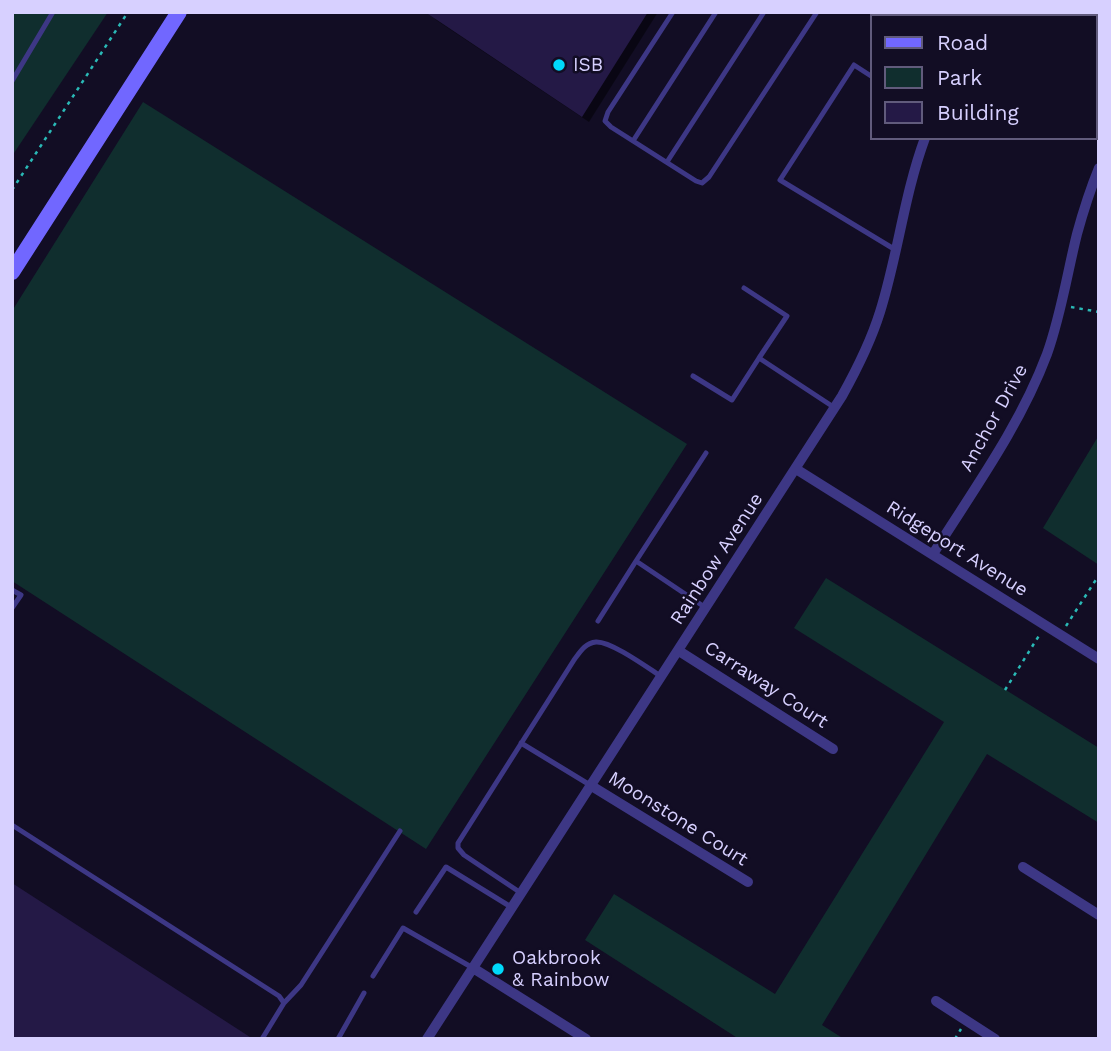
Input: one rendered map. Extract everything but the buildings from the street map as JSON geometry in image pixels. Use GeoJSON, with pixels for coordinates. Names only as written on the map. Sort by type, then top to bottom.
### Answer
{"type":"FeatureCollection","features":[{"type":"Feature","properties":{"kind":"main road"},"geometry":{"type":"LineString","coordinates":[[12,272],[179,12]]}},
{"type":"Feature","properties":{"kind":"street","name":"Rainbow Avenue"},"geometry":{"type":"LineString","coordinates":[[427,1039],[796,469],[861,362],[880,313],[905,203],[924,140]]}},
{"type":"Feature","properties":{"kind":"street","name":"Anchor Drive"},"geometry":{"type":"LineString","coordinates":[[933,554],[1004,443],[1022,411],[1047,353],[1077,234],[1099,168]]}},
{"type":"Feature","properties":{"kind":"street","name":"Ridgeport Avenue"},"geometry":{"type":"LineString","coordinates":[[796,469],[1099,659]]}},
{"type":"Feature","properties":{"kind":"street","name":"Carraway Court"},"geometry":{"type":"LineString","coordinates":[[679,651],[833,749]]}},
{"type":"Feature","properties":{"kind":"street","name":"Moonstone Court"},"geometry":{"type":"LineString","coordinates":[[590,785],[748,882]]}},
{"type":"Feature","properties":{"kind":"street"},"geometry":{"type":"LineString","coordinates":[[1023,867],[1099,915]]}},
{"type":"Feature","properties":{"kind":"street"},"geometry":{"type":"LineString","coordinates":[[473,968],[586,1039]]}},
{"type":"Feature","properties":{"kind":"street"},"geometry":{"type":"LineString","coordinates":[[936,1001],[995,1039]]}},
{"type":"Feature","properties":{"kind":"lane"},"geometry":{"type":"LineString","coordinates":[[12,81],[53,12]]}},
{"type":"Feature","properties":{"kind":"lane"},"geometry":{"type":"LineString","coordinates":[[673,12],[608,112],[605,121],[702,183],[709,177],[817,12]]}},
{"type":"Feature","properties":{"kind":"lane"},"geometry":{"type":"LineString","coordinates":[[633,141],[716,12]]}},
{"type":"Feature","properties":{"kind":"lane"},"geometry":{"type":"LineString","coordinates":[[667,162],[764,12]]}},
{"type":"Feature","properties":{"kind":"lane"},"geometry":{"type":"LineString","coordinates":[[870,75],[854,65],[780,180],[896,250]]}},
{"type":"Feature","properties":{"kind":"lane"},"geometry":{"type":"LineString","coordinates":[[693,376],[732,400],[787,316],[744,288]]}},
{"type":"Feature","properties":{"kind":"lane"},"geometry":{"type":"LineString","coordinates":[[759,358],[835,408]]}},
{"type":"Feature","properties":{"kind":"lane"},"geometry":{"type":"LineString","coordinates":[[598,621],[706,453]]}},
{"type":"Feature","properties":{"kind":"lane"},"geometry":{"type":"LineString","coordinates":[[636,561],[706,608]]}},
{"type":"Feature","properties":{"kind":"lane"},"geometry":{"type":"LineString","coordinates":[[12,590],[21,595],[12,608]]}},
{"type":"Feature","properties":{"kind":"lane"},"geometry":{"type":"LineString","coordinates":[[521,892],[464,855],[458,848],[458,843],[574,660],[587,644],[595,642],[612,646],[662,677]]}},
{"type":"Feature","properties":{"kind":"lane"},"geometry":{"type":"LineString","coordinates":[[521,743],[590,785]]}},
{"type":"Feature","properties":{"kind":"lane"},"geometry":{"type":"LineString","coordinates":[[12,825],[279,996],[284,1003]]}},
{"type":"Feature","properties":{"kind":"lane"},"geometry":{"type":"LineString","coordinates":[[262,1039],[284,1003],[301,985],[400,831]]}},
{"type":"Feature","properties":{"kind":"lane"},"geometry":{"type":"LineString","coordinates":[[416,912],[446,867],[511,907]]}},
{"type":"Feature","properties":{"kind":"lane"},"geometry":{"type":"LineString","coordinates":[[373,976],[402,928],[473,968]]}},
{"type":"Feature","properties":{"kind":"lane"},"geometry":{"type":"LineString","coordinates":[[338,1039],[364,993]]}},
{"type":"Feature","properties":{"kind":"path"},"geometry":{"type":"LineString","coordinates":[[12,190],[128,12]]}},
{"type":"Feature","properties":{"kind":"path"},"geometry":{"type":"LineString","coordinates":[[1061,306],[1099,312]]}},
{"type":"Feature","properties":{"kind":"path"},"geometry":{"type":"LineString","coordinates":[[1061,635],[1099,575]]}},
{"type":"Feature","properties":{"kind":"path"},"geometry":{"type":"LineString","coordinates":[[1005,690],[1046,625]]}},
{"type":"Feature","properties":{"kind":"green space"},"geometry":{"type":"Polygon","coordinates":[[[12,12],[108,12],[12,156],[12,12]]]}},
{"type":"Feature","properties":{"kind":"green space"},"geometry":{"type":"Polygon","coordinates":[[[143,102],[687,444],[426,849],[12,581],[12,311],[143,102]]]}},
{"type":"Feature","properties":{"kind":"green space"},"geometry":{"type":"Polygon","coordinates":[[[1099,435],[1099,565],[1043,528],[1099,435]]]}},
{"type":"Feature","properties":{"kind":"green space"},"geometry":{"type":"Polygon","coordinates":[[[826,578],[1099,748],[1099,823],[987,754],[822,1025],[844,1039],[739,1039],[585,940],[614,894],[775,994],[944,722],[794,628],[826,578]]]}},
{"type":"Feature","properties":{"kind":"place","name":"ISB"},"geometry":{"type":"Point","coordinates":[559,65]}},
{"type":"Feature","properties":{"kind":"place","name":"Oakbrook & Rainbow"},"geometry":{"type":"Point","coordinates":[498,969]}}]}
